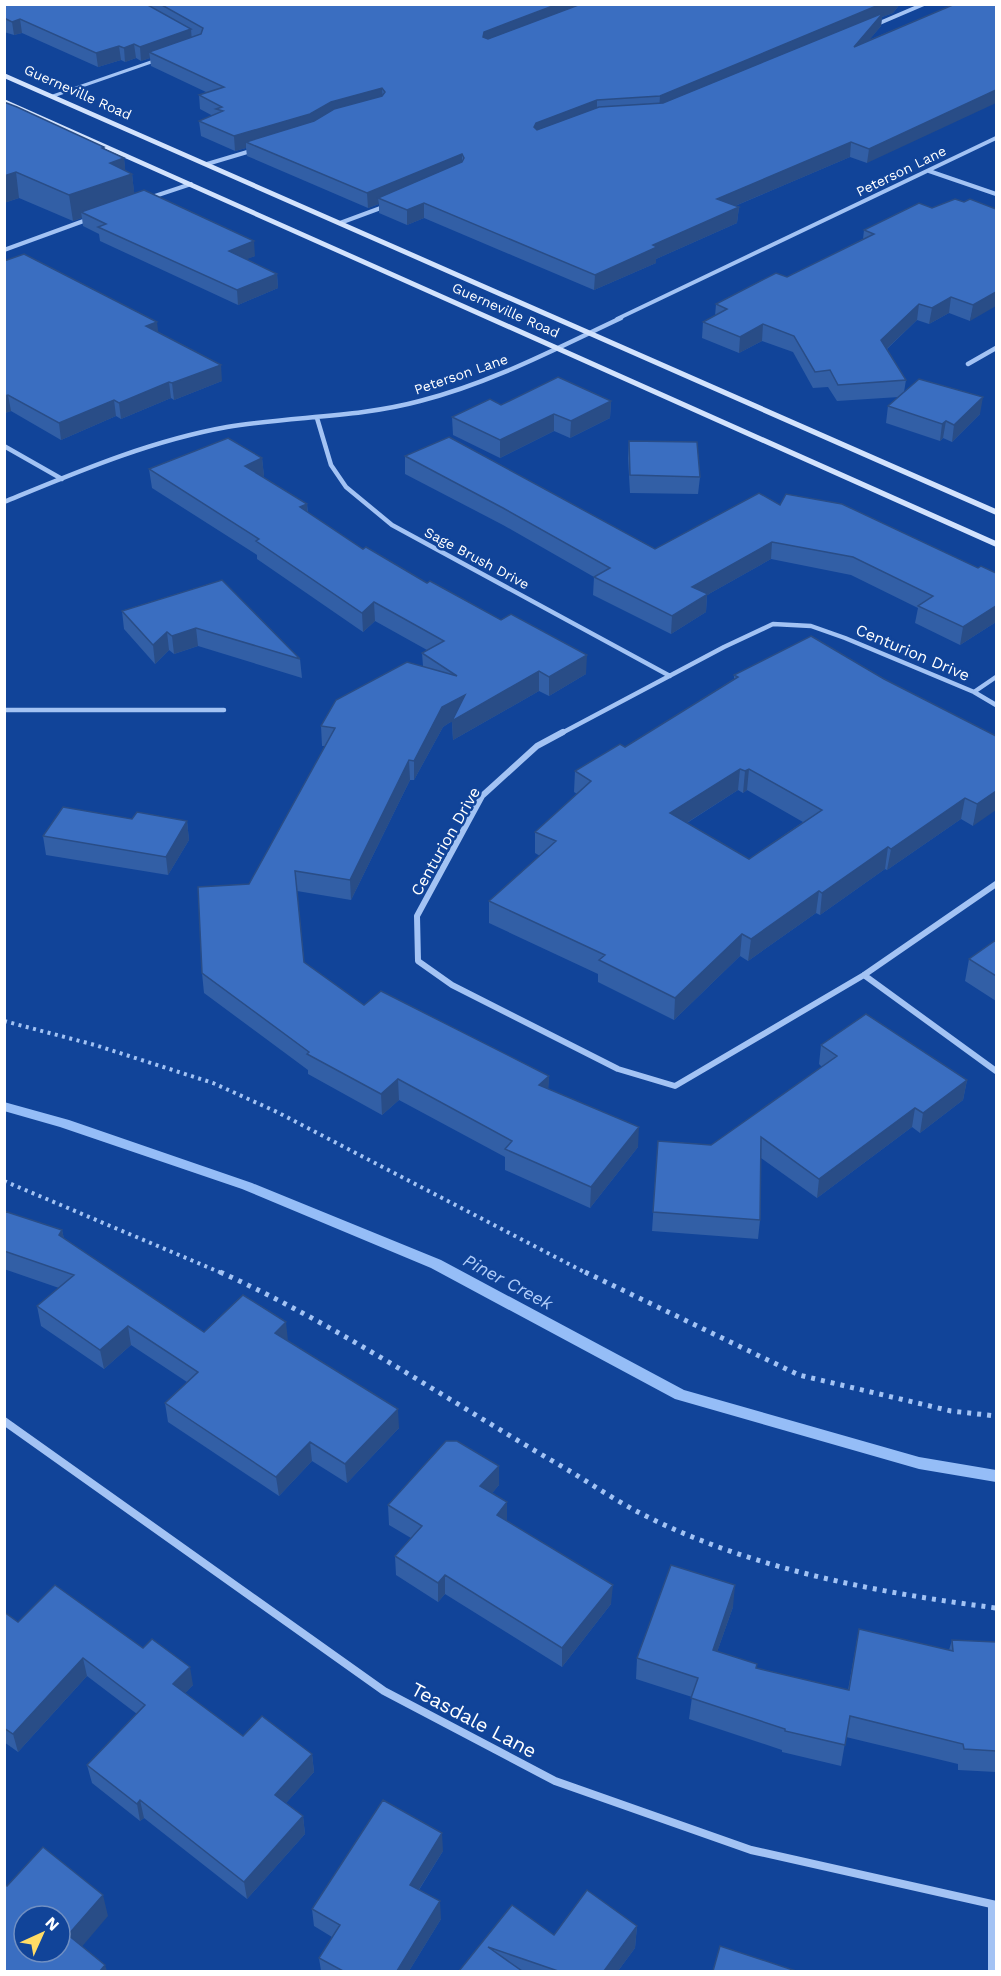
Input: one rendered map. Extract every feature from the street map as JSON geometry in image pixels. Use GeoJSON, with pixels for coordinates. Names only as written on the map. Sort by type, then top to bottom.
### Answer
{"type":"FeatureCollection","features":[{"type":"Feature","properties":{"kind":"main road","name":"Guerneville Road"},"geometry":{"type":"LineString","coordinates":[[4,75],[996,512]]}},
{"type":"Feature","properties":{"kind":"main road","name":"Guerneville Road"},"geometry":{"type":"LineString","coordinates":[[4,100],[996,544]]}},
{"type":"Feature","properties":{"kind":"street"},"geometry":{"type":"LineString","coordinates":[[869,27],[924,4]]}},
{"type":"Feature","properties":{"kind":"street","name":"Peterson Lane"},"geometry":{"type":"LineString","coordinates":[[4,502],[158,443],[208,431],[391,408],[445,395],[497,377],[996,138]]}},
{"type":"Feature","properties":{"kind":"street"},"geometry":{"type":"LineString","coordinates":[[207,164],[260,148]]}},
{"type":"Feature","properties":{"kind":"street"},"geometry":{"type":"LineString","coordinates":[[929,171],[996,194]]}},
{"type":"Feature","properties":{"kind":"street"},"geometry":{"type":"LineString","coordinates":[[148,199],[191,184]]}},
{"type":"Feature","properties":{"kind":"street"},"geometry":{"type":"LineString","coordinates":[[340,223],[391,204]]}},
{"type":"Feature","properties":{"kind":"street"},"geometry":{"type":"LineString","coordinates":[[4,250],[92,218]]}},
{"type":"Feature","properties":{"kind":"street"},"geometry":{"type":"LineString","coordinates":[[968,364],[996,348]]}},
{"type":"Feature","properties":{"kind":"street","name":"Sage Brush Drive"},"geometry":{"type":"LineString","coordinates":[[317,418],[331,465],[346,487],[392,525],[670,676]]}},
{"type":"Feature","properties":{"kind":"street"},"geometry":{"type":"LineString","coordinates":[[4,446],[62,478]]}},
{"type":"Feature","properties":{"kind":"street","name":"Centurion Drive"},"geometry":{"type":"LineString","coordinates":[[996,705],[974,692],[811,626],[773,624],[724,647],[537,746],[482,796],[417,916],[418,961],[452,985],[618,1069],[675,1086],[864,975],[996,884]]}},
{"type":"Feature","properties":{"kind":"street","name":"Centurion Drive"},"geometry":{"type":"LineString","coordinates":[[974,692],[996,677]]}},
{"type":"Feature","properties":{"kind":"street"},"geometry":{"type":"LineString","coordinates":[[4,710],[224,710]]}},
{"type":"Feature","properties":{"kind":"street"},"geometry":{"type":"LineString","coordinates":[[864,975],[996,1071]]}},
{"type":"Feature","properties":{"kind":"street","name":"Teasdale Lane"},"geometry":{"type":"LineString","coordinates":[[4,1421],[384,1691],[555,1780],[751,1850],[994,1905]]}},
{"type":"Feature","properties":{"kind":"street"},"geometry":{"type":"LineString","coordinates":[[992,1971],[994,1905]]}},
{"type":"Feature","properties":{"kind":"lane"},"geometry":{"type":"LineString","coordinates":[[53,96],[159,59]]}},
{"type":"Feature","properties":{"kind":"path"},"geometry":{"type":"LineString","coordinates":[[4,1021],[95,1045],[213,1083],[277,1112],[609,1285],[799,1375],[951,1411],[996,1416]]}},
{"type":"Feature","properties":{"kind":"path"},"geometry":{"type":"LineString","coordinates":[[4,1181],[160,1245],[255,1288],[351,1341],[654,1520],[726,1549],[802,1572],[921,1598],[996,1608]]}},
{"type":"Feature","properties":{"kind":"building"},"geometry":{"type":"Polygon","coordinates":[[[4,4],[146,4],[191,29],[140,47],[134,44],[124,48],[119,46],[96,53],[20,19],[12,22],[4,18],[4,4]]]}},
{"type":"Feature","properties":{"kind":"building"},"geometry":{"type":"Polygon","coordinates":[[[160,4],[558,4],[484,32],[483,37],[488,39],[581,4],[881,4],[660,96],[597,100],[536,123],[534,127],[537,130],[599,107],[663,103],[883,13],[854,47],[955,4],[996,4],[996,90],[869,149],[851,142],[717,199],[739,207],[653,245],[657,247],[595,275],[424,203],[407,210],[378,198],[462,162],[464,158],[462,154],[367,193],[246,142],[314,121],[334,109],[382,96],[385,92],[382,88],[331,102],[310,114],[234,136],[199,121],[223,111],[216,109],[222,107],[199,95],[224,87],[149,52],[201,34],[203,28],[160,4]]]}},
{"type":"Feature","properties":{"kind":"building"},"geometry":{"type":"Polygon","coordinates":[[[4,102],[124,158],[110,163],[132,174],[69,195],[16,172],[4,176],[4,102]]]}},
{"type":"Feature","properties":{"kind":"building"},"geometry":{"type":"Polygon","coordinates":[[[144,190],[254,241],[229,251],[277,274],[237,290],[98,227],[106,224],[81,212],[144,190]]]}},
{"type":"Feature","properties":{"kind":"building"},"geometry":{"type":"Polygon","coordinates":[[[955,199],[964,202],[970,199],[996,209],[996,292],[973,305],[951,297],[932,308],[919,304],[881,340],[906,380],[838,385],[830,370],[815,372],[794,336],[763,324],[740,337],[703,322],[727,309],[716,304],[776,273],[787,277],[874,234],[864,230],[919,203],[932,208],[955,199]]]}},
{"type":"Feature","properties":{"kind":"building"},"geometry":{"type":"Polygon","coordinates":[[[24,254],[157,322],[146,326],[221,365],[172,383],[169,382],[119,403],[114,400],[59,423],[8,395],[4,396],[4,261],[24,254]]]}},
{"type":"Feature","properties":{"kind":"building"},"geometry":{"type":"Polygon","coordinates":[[[558,377],[611,401],[571,421],[554,414],[500,440],[452,417],[490,399],[501,405],[558,377]]]}},
{"type":"Feature","properties":{"kind":"building"},"geometry":{"type":"Polygon","coordinates":[[[919,379],[983,397],[954,425],[946,421],[942,424],[888,406],[919,379]]]}},
{"type":"Feature","properties":{"kind":"building"},"geometry":{"type":"Polygon","coordinates":[[[449,437],[655,549],[759,493],[780,505],[786,494],[842,504],[978,568],[981,566],[996,573],[996,606],[963,627],[918,606],[933,596],[853,557],[772,542],[692,587],[708,594],[672,616],[594,577],[610,568],[405,456],[449,437]]]}},
{"type":"Feature","properties":{"kind":"building"},"geometry":{"type":"Polygon","coordinates":[[[228,438],[262,458],[245,466],[307,504],[300,507],[363,549],[366,547],[427,583],[430,581],[501,620],[511,614],[587,655],[549,677],[539,671],[452,721],[465,695],[442,707],[414,761],[409,760],[350,880],[295,871],[304,962],[364,1005],[381,991],[549,1076],[539,1085],[639,1127],[591,1187],[505,1149],[512,1141],[398,1079],[381,1094],[307,1054],[309,1052],[202,973],[198,887],[249,884],[335,728],[321,726],[336,700],[407,662],[457,676],[422,653],[444,641],[374,602],[362,613],[256,541],[259,539],[149,469],[228,438]]]}},
{"type":"Feature","properties":{"kind":"building"},"geometry":{"type":"Polygon","coordinates":[[[629,441],[697,442],[700,477],[630,475],[629,441]]]}},
{"type":"Feature","properties":{"kind":"building"},"geometry":{"type":"Polygon","coordinates":[[[222,580],[300,659],[196,628],[172,636],[167,632],[153,645],[122,611],[222,580]]]}},
{"type":"Feature","properties":{"kind":"building"},"geometry":{"type":"Polygon","coordinates":[[[811,636],[884,679],[996,736],[996,791],[977,804],[965,798],[822,893],[819,891],[751,939],[742,934],[675,998],[599,960],[605,955],[489,901],[556,841],[535,832],[591,781],[575,771],[620,744],[625,747],[738,677],[734,675],[811,636]],[[740,769],[670,813],[749,859],[822,810],[749,769],[745,771],[740,769]]]}},
{"type":"Feature","properties":{"kind":"building"},"geometry":{"type":"Polygon","coordinates":[[[63,807],[132,819],[137,812],[187,821],[166,857],[43,836],[63,807]]]}},
{"type":"Feature","properties":{"kind":"building"},"geometry":{"type":"Polygon","coordinates":[[[996,940],[996,976],[969,959],[996,940]]]}},
{"type":"Feature","properties":{"kind":"building"},"geometry":{"type":"Polygon","coordinates":[[[866,1014],[967,1080],[923,1113],[915,1108],[819,1179],[761,1137],[760,1220],[653,1212],[658,1141],[711,1145],[837,1056],[821,1045],[866,1014]]]}},
{"type":"Feature","properties":{"kind":"building"},"geometry":{"type":"Polygon","coordinates":[[[4,1211],[62,1230],[59,1235],[204,1332],[243,1295],[286,1322],[275,1333],[398,1409],[345,1464],[310,1442],[276,1477],[165,1403],[198,1372],[128,1326],[100,1350],[37,1306],[74,1275],[4,1251],[4,1211]]]}},
{"type":"Feature","properties":{"kind":"building"},"geometry":{"type":"Polygon","coordinates":[[[446,1441],[457,1441],[499,1466],[480,1486],[507,1502],[497,1515],[613,1585],[562,1648],[445,1575],[438,1583],[395,1556],[422,1526],[388,1505],[446,1441]]]}},
{"type":"Feature","properties":{"kind":"building"},"geometry":{"type":"Polygon","coordinates":[[[671,1565],[735,1585],[713,1650],[757,1664],[756,1668],[849,1690],[859,1629],[953,1651],[952,1640],[996,1642],[996,1751],[964,1749],[963,1744],[850,1716],[845,1745],[785,1731],[785,1729],[691,1698],[698,1678],[637,1658],[671,1565]]]}},
{"type":"Feature","properties":{"kind":"building"},"geometry":{"type":"Polygon","coordinates":[[[55,1585],[143,1648],[152,1639],[190,1667],[173,1684],[243,1736],[262,1716],[312,1754],[275,1795],[303,1816],[244,1882],[140,1800],[137,1804],[87,1765],[145,1705],[83,1658],[13,1734],[4,1728],[4,1612],[18,1622],[55,1585]]]}},
{"type":"Feature","properties":{"kind":"building"},"geometry":{"type":"Polygon","coordinates":[[[383,1800],[442,1833],[410,1885],[440,1901],[397,1971],[343,1971],[319,1958],[340,1925],[312,1909],[383,1800]]]}},
{"type":"Feature","properties":{"kind":"building"},"geometry":{"type":"Polygon","coordinates":[[[43,1847],[103,1895],[72,1930],[72,1904],[12,1904],[12,1964],[72,1964],[72,1938],[105,1965],[100,1971],[4,1971],[4,1884],[7,1886],[43,1847]]]}},
{"type":"Feature","properties":{"kind":"building"},"geometry":{"type":"Polygon","coordinates":[[[587,1890],[637,1926],[604,1971],[558,1971],[488,1947],[522,1971],[459,1971],[512,1905],[554,1935],[587,1890]]]}},
{"type":"Feature","properties":{"kind":"building"},"geometry":{"type":"Polygon","coordinates":[[[720,1946],[796,1971],[713,1971],[720,1946]]]}},
{"type":"Feature","properties":{"kind":"waterway","name":"Piner Creek"},"geometry":{"type":"LineString","coordinates":[[4,1106],[64,1123],[247,1186],[436,1264],[680,1395],[919,1463],[996,1476]]}}]}
